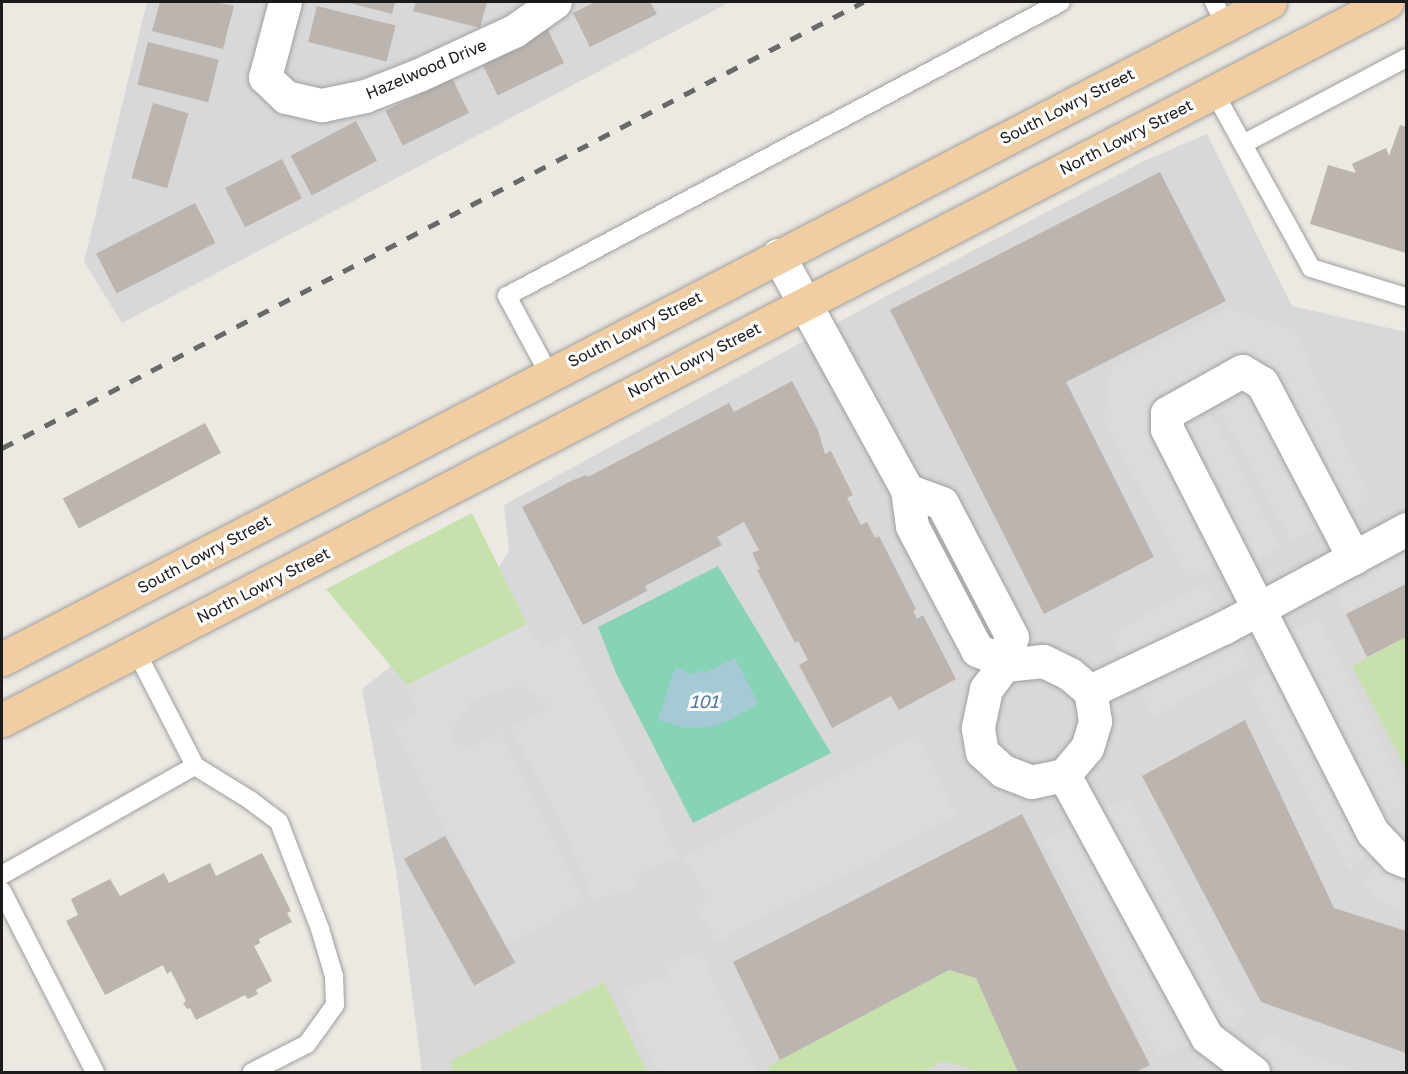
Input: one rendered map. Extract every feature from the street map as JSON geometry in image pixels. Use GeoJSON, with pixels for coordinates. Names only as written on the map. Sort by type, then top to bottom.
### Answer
{"type":"FeatureCollection","features":[{"type":"Feature","properties":{"kind":"main road","name":"South Lowry Street"},"geometry":{"type":"LineString","coordinates":[[2,659],[778,255],[1220,13],[1270,2]]}},
{"type":"Feature","properties":{"kind":"main road","name":"North Lowry Street"},"geometry":{"type":"LineString","coordinates":[[2,720],[1387,2]]}},
{"type":"Feature","properties":{"kind":"street","name":"Hazelwood Drive"},"geometry":{"type":"LineString","coordinates":[[285,2],[265,77],[286,97],[322,105],[365,96],[419,75],[514,31],[555,2]]}},
{"type":"Feature","properties":{"kind":"street"},"geometry":{"type":"LineString","coordinates":[[778,255],[907,490],[912,526],[977,650],[1002,662],[1043,661],[1070,674],[1090,692],[1095,721],[1087,748],[1064,775],[1031,782],[1003,771],[982,752],[978,728],[986,689],[1002,662]]}},
{"type":"Feature","properties":{"kind":"street"},"geometry":{"type":"LineString","coordinates":[[1354,558],[1262,384],[1242,371],[1167,414],[1167,429],[1373,833],[1396,857],[1407,861]]}},
{"type":"Feature","properties":{"kind":"street"},"geometry":{"type":"LineString","coordinates":[[1090,692],[1260,608],[1407,529]]}},
{"type":"Feature","properties":{"kind":"street"},"geometry":{"type":"LineString","coordinates":[[1064,775],[1207,1037],[1253,1072]]}},
{"type":"Feature","properties":{"kind":"lane"},"geometry":{"type":"LineString","coordinates":[[549,374],[507,296],[1061,2]]}},
{"type":"Feature","properties":{"kind":"lane"},"geometry":{"type":"LineString","coordinates":[[1243,144],[1407,58]]}},
{"type":"Feature","properties":{"kind":"lane"},"geometry":{"type":"LineString","coordinates":[[1214,92],[1311,268],[1407,297]]}},
{"type":"Feature","properties":{"kind":"lane"},"geometry":{"type":"LineString","coordinates":[[136,651],[195,766],[250,800],[279,822],[320,929],[334,976],[335,1005],[308,1044],[252,1072]]}},
{"type":"Feature","properties":{"kind":"lane"},"geometry":{"type":"LineString","coordinates":[[2,875],[195,766]]}},
{"type":"Feature","properties":{"kind":"lane"},"geometry":{"type":"LineString","coordinates":[[2,891],[95,1072]]}},
{"type":"Feature","properties":{"kind":"shaded area"},"geometry":{"type":"Polygon","coordinates":[[[147,2],[730,2],[122,323],[84,262],[147,2]]]}},
{"type":"Feature","properties":{"kind":"shaded area"},"geometry":{"type":"Polygon","coordinates":[[[1207,134],[1292,306],[1406,332],[1406,1072],[422,1072],[396,870],[362,689],[482,595],[509,551],[504,505],[883,298],[1146,160],[1207,134]]]}},
{"type":"Feature","properties":{"kind":"shaded area"},"geometry":{"type":"Polygon","coordinates":[[[1228,308],[1295,330],[1371,501],[1292,542],[1220,410],[1245,397],[1233,392],[1192,415],[1191,425],[1211,415],[1281,547],[1240,570],[1231,553],[1189,580],[1104,420],[1112,367],[1228,308]]]}},
{"type":"Feature","properties":{"kind":"shaded area"},"geometry":{"type":"Polygon","coordinates":[[[1406,529],[1406,584],[1346,614],[1329,571],[1406,529]]]}},
{"type":"Feature","properties":{"kind":"shaded area"},"geometry":{"type":"Polygon","coordinates":[[[1206,583],[1250,665],[1153,717],[1109,635],[1206,583]]]}},
{"type":"Feature","properties":{"kind":"shaded area"},"geometry":{"type":"Polygon","coordinates":[[[1317,618],[1406,790],[1406,804],[1370,825],[1383,843],[1406,821],[1406,915],[1380,901],[1364,884],[1388,850],[1383,844],[1349,871],[1247,684],[1288,664],[1276,639],[1317,618]]]}},
{"type":"Feature","properties":{"kind":"shaded area"},"geometry":{"type":"Polygon","coordinates":[[[527,624],[541,648],[567,634],[657,809],[678,858],[632,875],[636,889],[593,900],[569,840],[511,727],[547,708],[544,701],[523,685],[496,692],[469,704],[451,734],[460,752],[500,732],[585,901],[505,947],[394,727],[416,713],[407,685],[527,624]]]}},
{"type":"Feature","properties":{"kind":"shaded area"},"geometry":{"type":"Polygon","coordinates":[[[917,734],[956,816],[717,942],[695,906],[708,898],[683,857],[917,734]]]}},
{"type":"Feature","properties":{"kind":"shaded area"},"geometry":{"type":"Polygon","coordinates":[[[1128,797],[1224,987],[1247,1012],[1217,1045],[1207,1037],[1159,1057],[1044,841],[1128,797]]]}},
{"type":"Feature","properties":{"kind":"shaded area"},"geometry":{"type":"Polygon","coordinates":[[[702,950],[717,990],[758,1072],[659,1072],[644,1043],[621,989],[671,975],[667,965],[702,950]]]}},
{"type":"Feature","properties":{"kind":"shaded area"},"geometry":{"type":"Polygon","coordinates":[[[1272,1034],[1311,1056],[1364,1072],[1253,1072],[1240,1062],[1272,1034]]]}},
{"type":"Feature","properties":{"kind":"green space"},"geometry":{"type":"Polygon","coordinates":[[[472,513],[527,624],[407,685],[326,589],[472,513]]]}},
{"type":"Feature","properties":{"kind":"green space"},"geometry":{"type":"Polygon","coordinates":[[[718,566],[831,753],[693,823],[616,673],[598,627],[718,566]]]}},
{"type":"Feature","properties":{"kind":"green space"},"geometry":{"type":"Polygon","coordinates":[[[1406,637],[1406,769],[1352,666],[1406,637]]]}},
{"type":"Feature","properties":{"kind":"green space"},"geometry":{"type":"Polygon","coordinates":[[[949,970],[976,978],[1018,1072],[983,1072],[944,1061],[922,1072],[770,1072],[768,1067],[780,1060],[949,970]]]}},
{"type":"Feature","properties":{"kind":"green space"},"geometry":{"type":"Polygon","coordinates":[[[604,982],[647,1072],[453,1072],[450,1061],[604,982]]]}},
{"type":"Feature","properties":{"kind":"water","name":"101"},"geometry":{"type":"Polygon","coordinates":[[[735,658],[758,703],[735,718],[711,727],[686,728],[658,720],[675,668],[695,675],[697,670],[705,673],[735,658]]]}},
{"type":"Feature","properties":{"kind":"building"},"geometry":{"type":"Polygon","coordinates":[[[160,2],[215,2],[234,6],[223,49],[152,31],[160,2]]]}},
{"type":"Feature","properties":{"kind":"building"},"geometry":{"type":"Polygon","coordinates":[[[346,2],[395,2],[392,14],[346,2]]]}},
{"type":"Feature","properties":{"kind":"building"},"geometry":{"type":"Polygon","coordinates":[[[416,2],[487,2],[480,28],[413,11],[416,2]]]}},
{"type":"Feature","properties":{"kind":"building"},"geometry":{"type":"Polygon","coordinates":[[[595,2],[650,2],[657,14],[590,47],[573,13],[595,2]]]}},
{"type":"Feature","properties":{"kind":"building"},"geometry":{"type":"Polygon","coordinates":[[[317,6],[396,26],[387,61],[308,42],[317,6]]]}},
{"type":"Feature","properties":{"kind":"building"},"geometry":{"type":"Polygon","coordinates":[[[547,28],[564,63],[498,95],[480,60],[547,28]]]}},
{"type":"Feature","properties":{"kind":"building"},"geometry":{"type":"Polygon","coordinates":[[[148,42],[219,60],[208,102],[137,85],[148,42]]]}},
{"type":"Feature","properties":{"kind":"building"},"geometry":{"type":"Polygon","coordinates":[[[452,78],[469,113],[403,145],[385,110],[452,78]]]}},
{"type":"Feature","properties":{"kind":"building"},"geometry":{"type":"Polygon","coordinates":[[[153,103],[189,113],[167,188],[132,178],[153,103]]]}},
{"type":"Feature","properties":{"kind":"building"},"geometry":{"type":"Polygon","coordinates":[[[356,121],[377,161],[312,195],[291,156],[356,121]]]}},
{"type":"Feature","properties":{"kind":"building"},"geometry":{"type":"Polygon","coordinates":[[[1400,125],[1406,127],[1406,253],[1310,224],[1328,165],[1356,173],[1352,164],[1386,148],[1389,156],[1400,125]]]}},
{"type":"Feature","properties":{"kind":"building"},"geometry":{"type":"Polygon","coordinates":[[[282,159],[302,198],[245,227],[225,188],[282,159]]]}},
{"type":"Feature","properties":{"kind":"building"},"geometry":{"type":"Polygon","coordinates":[[[1160,172],[1226,301],[1066,382],[1154,557],[1044,614],[890,310],[1160,172]]]}},
{"type":"Feature","properties":{"kind":"building"},"geometry":{"type":"Polygon","coordinates":[[[195,203],[215,243],[117,293],[96,253],[195,203]]]}},
{"type":"Feature","properties":{"kind":"building"},"geometry":{"type":"Polygon","coordinates":[[[792,381],[818,430],[825,454],[831,451],[853,495],[847,498],[861,525],[867,522],[875,538],[879,536],[916,609],[913,611],[917,619],[923,615],[956,679],[899,710],[891,696],[832,728],[799,665],[808,660],[798,641],[795,643],[757,570],[760,569],[752,553],[759,550],[744,522],[717,537],[722,545],[645,586],[647,591],[583,625],[522,507],[571,481],[586,475],[588,477],[729,403],[734,412],[792,381]]]}},
{"type":"Feature","properties":{"kind":"building"},"geometry":{"type":"Polygon","coordinates":[[[205,423],[221,453],[79,529],[63,499],[205,423]]]}},
{"type":"Feature","properties":{"kind":"building"},"geometry":{"type":"Polygon","coordinates":[[[1406,584],[1406,637],[1367,657],[1346,614],[1406,584]]]}},
{"type":"Feature","properties":{"kind":"building"},"geometry":{"type":"Polygon","coordinates":[[[1245,720],[1334,908],[1406,931],[1406,1053],[1261,1002],[1142,776],[1245,720]]]}},
{"type":"Feature","properties":{"kind":"building"},"geometry":{"type":"Polygon","coordinates":[[[1022,814],[1150,1065],[1136,1072],[1018,1072],[976,978],[949,970],[780,1060],[733,962],[1022,814]]]}},
{"type":"Feature","properties":{"kind":"building"},"geometry":{"type":"Polygon","coordinates":[[[445,836],[515,963],[474,986],[404,859],[445,836]]]}},
{"type":"Feature","properties":{"kind":"building"},"geometry":{"type":"Polygon","coordinates":[[[262,853],[291,911],[287,913],[292,922],[259,939],[260,943],[254,946],[272,981],[256,990],[258,994],[248,999],[245,995],[196,1020],[190,1008],[187,1009],[183,1003],[186,1001],[171,971],[167,974],[163,965],[105,995],[66,921],[78,915],[71,899],[110,879],[120,896],[164,873],[169,883],[210,863],[216,876],[262,853]]]}},
{"type":"Feature","properties":{"kind":"railway"},"geometry":{"type":"LineString","coordinates":[[2,448],[863,2]]}}]}
